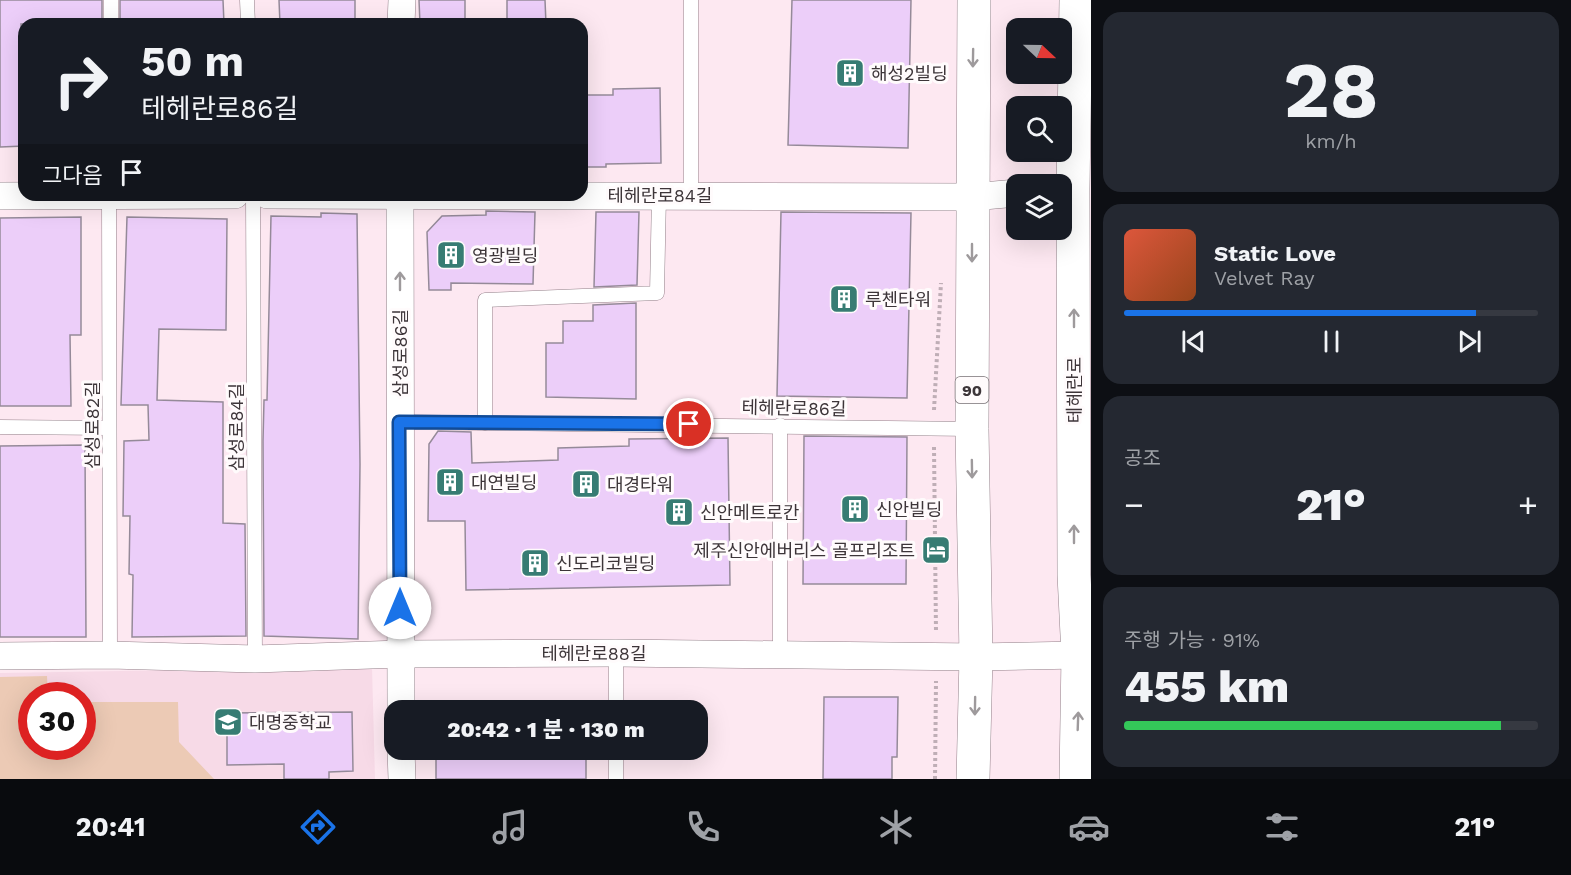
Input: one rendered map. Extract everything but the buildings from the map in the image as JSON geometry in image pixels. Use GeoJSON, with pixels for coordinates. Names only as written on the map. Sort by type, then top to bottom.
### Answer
{"type":"FeatureCollection","features":[{"type":"Feature","properties":{"kind":"main road","name":"90"},"geometry":{"type":"LineString","coordinates":[[973,779],[976,657],[972,429],[974,0]]}},
{"type":"Feature","properties":{"kind":"main road","name":"테헤란로"},"geometry":{"type":"LineString","coordinates":[[1076,0],[1074,575],[1078,656],[1076,779]]}},
{"type":"Feature","properties":{"kind":"main road"},"geometry":{"type":"LineString","coordinates":[[1074,575],[1091,609]]}},
{"type":"Feature","properties":{"kind":"street"},"geometry":{"type":"LineString","coordinates":[[401,18],[402,0]]}},
{"type":"Feature","properties":{"kind":"street","name":"테헤란로84길"},"geometry":{"type":"LineString","coordinates":[[588,195],[972,197],[1006,195]]}},
{"type":"Feature","properties":{"kind":"street"},"geometry":{"type":"LineString","coordinates":[[0,196],[18,196]]}},
{"type":"Feature","properties":{"kind":"street","name":"삼성로86길"},"geometry":{"type":"LineString","coordinates":[[400,201],[401,700]]}},
{"type":"Feature","properties":{"kind":"street","name":"테헤란로88길"},"geometry":{"type":"LineString","coordinates":[[0,656],[110,655],[255,659],[400,654],[616,652],[976,657],[1078,656]]}},
{"type":"Feature","properties":{"kind":"street"},"geometry":{"type":"LineString","coordinates":[[401,760],[402,779]]}},
{"type":"Feature","properties":{"kind":"lane"},"geometry":{"type":"LineString","coordinates":[[111,0],[111,18]]}},
{"type":"Feature","properties":{"kind":"lane"},"geometry":{"type":"LineString","coordinates":[[247,0],[248,18]]}},
{"type":"Feature","properties":{"kind":"lane"},"geometry":{"type":"LineString","coordinates":[[691,0],[691,195]]}},
{"type":"Feature","properties":{"kind":"lane"},"geometry":{"type":"LineString","coordinates":[[485,423],[484,300],[657,293],[659,195]]}},
{"type":"Feature","properties":{"kind":"lane","name":"삼성로82길"},"geometry":{"type":"LineString","coordinates":[[109,201],[110,655]]}},
{"type":"Feature","properties":{"kind":"lane","name":"삼성로84길"},"geometry":{"type":"LineString","coordinates":[[253,201],[255,659]]}},
{"type":"Feature","properties":{"kind":"lane","name":"테헤란로86길"},"geometry":{"type":"LineString","coordinates":[[399,422],[972,429]]}},
{"type":"Feature","properties":{"kind":"lane"},"geometry":{"type":"LineString","coordinates":[[780,425],[780,653]]}},
{"type":"Feature","properties":{"kind":"lane"},"geometry":{"type":"LineString","coordinates":[[0,428],[110,428]]}},
{"type":"Feature","properties":{"kind":"lane"},"geometry":{"type":"LineString","coordinates":[[616,652],[616,700]]}},
{"type":"Feature","properties":{"kind":"lane"},"geometry":{"type":"LineString","coordinates":[[616,760],[616,779]]}},
{"type":"Feature","properties":{"kind":"path"},"geometry":{"type":"LineString","coordinates":[[935,779],[933,428],[942,278]]}},
{"type":"Feature","properties":{"kind":"shaded area","name":"대명중학교"},"geometry":{"type":"Polygon","coordinates":[[[372,667],[375,779],[0,779],[0,673],[372,667]]]}},
{"type":"Feature","properties":{"kind":"shaded area"},"geometry":{"type":"Polygon","coordinates":[[[47,676],[47,682],[18,682],[18,760],[96,760],[96,702],[178,702],[179,742],[214,779],[0,779],[0,677],[47,676]]]}},
{"type":"Feature","properties":{"kind":"place","name":"해성2빌딩"},"geometry":{"type":"Point","coordinates":[850,73]}},
{"type":"Feature","properties":{"kind":"place","name":"영광빌딩"},"geometry":{"type":"Point","coordinates":[451,255]}},
{"type":"Feature","properties":{"kind":"place","name":"루첸타워"},"geometry":{"type":"Point","coordinates":[844,299]}},
{"type":"Feature","properties":{"kind":"place","name":"대연빌딩"},"geometry":{"type":"Point","coordinates":[450,482]}},
{"type":"Feature","properties":{"kind":"place","name":"대경타워"},"geometry":{"type":"Point","coordinates":[586,484]}},
{"type":"Feature","properties":{"kind":"place","name":"신안빌딩"},"geometry":{"type":"Point","coordinates":[855,509]}},
{"type":"Feature","properties":{"kind":"place","name":"신안메트로칸"},"geometry":{"type":"Point","coordinates":[679,512]}},
{"type":"Feature","properties":{"kind":"place","name":"제주신안에버리스 골프리조트"},"geometry":{"type":"Point","coordinates":[936,550]}},
{"type":"Feature","properties":{"kind":"place","name":"신도리코빌딩"},"geometry":{"type":"Point","coordinates":[535,563]}},
{"type":"Feature","properties":{"kind":"place","name":"대명중학교"},"geometry":{"type":"Point","coordinates":[228,722]}},
{"type":"Feature","properties":{"kind":"route"},"geometry":{"type":"LineString","coordinates":[[400,608],[399,422],[689,424]]}}]}
